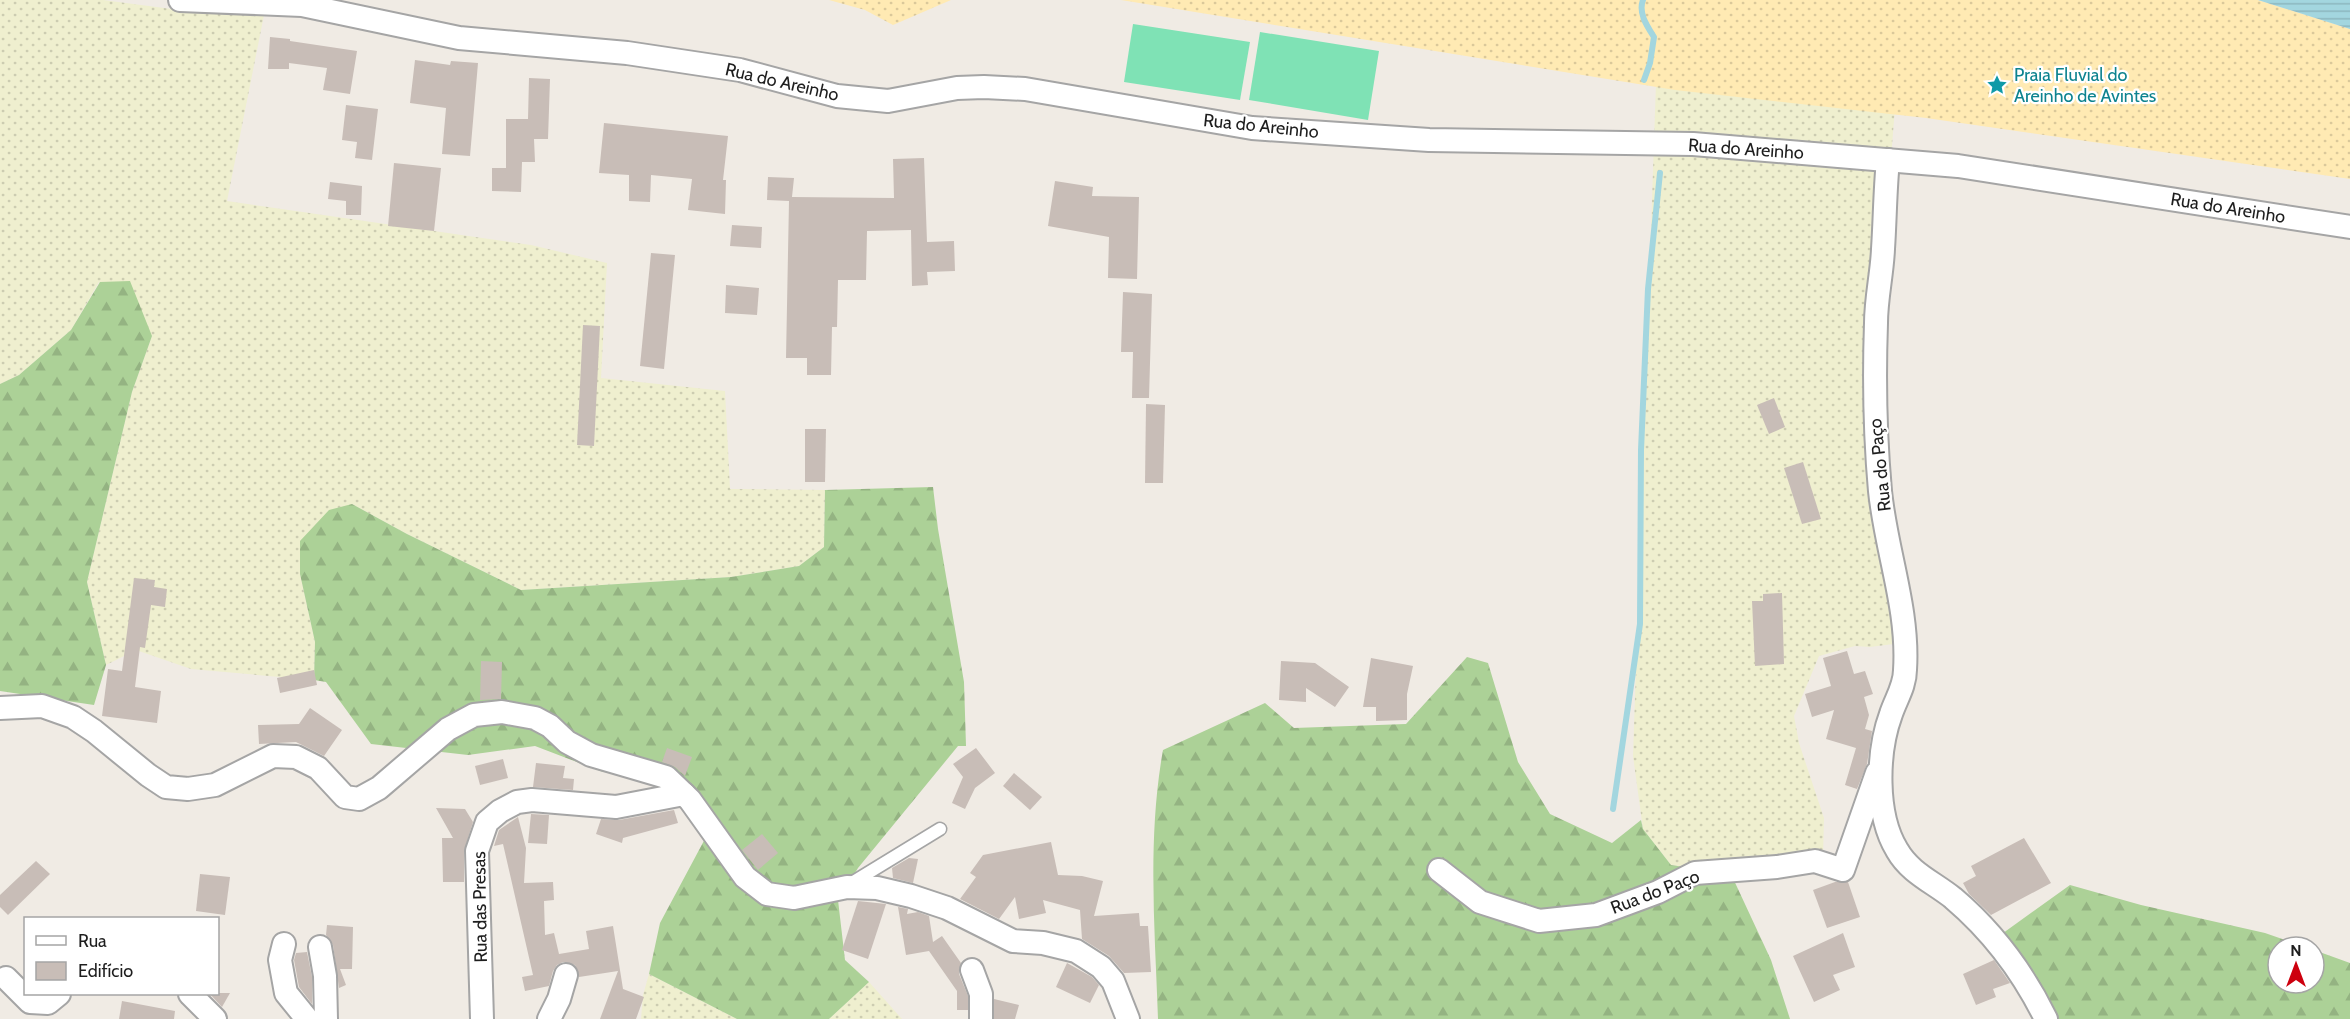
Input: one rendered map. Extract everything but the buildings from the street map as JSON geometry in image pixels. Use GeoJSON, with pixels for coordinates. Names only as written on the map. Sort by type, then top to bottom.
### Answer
{"type":"FeatureCollection","features":[{"type":"Feature","properties":{"kind":"street","name":"Rua do Areinho"},"geometry":{"type":"LineString","coordinates":[[180,0],[302,5],[459,38],[627,53],[740,70],[837,96],[888,101],[957,88],[1025,89],[1252,128],[1429,140],[1693,144],[1958,166],[2350,227]]}},
{"type":"Feature","properties":{"kind":"street","name":"Rua do Paço"},"geometry":{"type":"LineString","coordinates":[[1888,160],[1876,321],[1874,415],[1880,494],[1907,649],[1905,679],[1881,747],[1880,778],[1886,819],[1897,850],[1918,875],[1952,898],[2003,948],[2031,989],[2046,1019]]}},
{"type":"Feature","properties":{"kind":"street"},"geometry":{"type":"LineString","coordinates":[[0,708],[42,706],[73,717],[94,731],[148,776],[166,787],[188,789],[215,785],[273,756],[296,757],[318,768],[345,797],[359,799],[379,789],[448,729],[474,715],[502,712],[535,718],[550,726],[567,742],[591,755],[666,777],[684,794],[745,877],[767,894],[794,898],[847,887],[877,888],[946,908],[1013,941],[1043,943],[1076,951],[1101,967],[1113,981],[1128,1019]]}},
{"type":"Feature","properties":{"kind":"street","name":"Rua do Paço"},"geometry":{"type":"LineString","coordinates":[[1439,870],[1480,902],[1539,921],[1596,915],[1658,892],[1695,873],[1777,867],[1815,861],[1843,870],[1881,764]]}},
{"type":"Feature","properties":{"kind":"street","name":"Rua das Presas"},"geometry":{"type":"LineString","coordinates":[[482,1019],[477,851],[487,822],[500,811],[517,802],[532,800],[616,807],[684,794]]}},
{"type":"Feature","properties":{"kind":"street"},"geometry":{"type":"LineString","coordinates":[[284,944],[280,960],[286,993],[308,1019]]}},
{"type":"Feature","properties":{"kind":"street"},"geometry":{"type":"LineString","coordinates":[[320,946],[325,976],[326,1019]]}},
{"type":"Feature","properties":{"kind":"street"},"geometry":{"type":"LineString","coordinates":[[972,970],[981,994],[981,1019]]}},
{"type":"Feature","properties":{"kind":"street"},"geometry":{"type":"LineString","coordinates":[[549,1019],[559,999],[566,975]]}},
{"type":"Feature","properties":{"kind":"street"},"geometry":{"type":"LineString","coordinates":[[6,978],[30,1002],[48,1003],[57,995]]}},
{"type":"Feature","properties":{"kind":"street"},"geometry":{"type":"LineString","coordinates":[[192,995],[215,1019]]}},
{"type":"Feature","properties":{"kind":"lane"},"geometry":{"type":"LineString","coordinates":[[847,887],[940,829]]}},
{"type":"Feature","properties":{"kind":"green space"},"geometry":{"type":"Polygon","coordinates":[[[0,0],[103,0],[202,13],[265,10],[227,201],[531,245],[607,263],[601,378],[725,391],[730,489],[825,490],[824,547],[799,566],[731,577],[521,590],[352,504],[300,574],[315,642],[314,680],[191,669],[136,650],[106,665],[87,582],[132,392],[152,336],[99,282],[71,330],[19,375],[0,384],[0,0]]]}},
{"type":"Feature","properties":{"kind":"green space"},"geometry":{"type":"Polygon","coordinates":[[[1133,24],[1250,42],[1240,100],[1124,82],[1133,24]]]}},
{"type":"Feature","properties":{"kind":"green space"},"geometry":{"type":"Polygon","coordinates":[[[1260,32],[1379,51],[1368,120],[1249,100],[1260,32]]]}},
{"type":"Feature","properties":{"kind":"green space"},"geometry":{"type":"Polygon","coordinates":[[[1656,83],[1895,108],[1872,394],[1888,510],[1917,641],[1870,647],[1855,646],[1819,656],[1794,716],[1799,743],[1824,818],[1823,858],[1731,874],[1671,865],[1643,829],[1633,756],[1656,83]]]}},
{"type":"Feature","properties":{"kind":"green space"},"geometry":{"type":"Polygon","coordinates":[[[130,281],[152,336],[132,392],[87,582],[106,665],[94,705],[0,691],[0,384],[19,375],[71,330],[100,282],[130,281]]]}},
{"type":"Feature","properties":{"kind":"green space"},"geometry":{"type":"Polygon","coordinates":[[[933,487],[964,682],[966,746],[958,746],[858,868],[838,900],[845,960],[869,982],[829,1019],[737,1019],[649,974],[660,923],[714,822],[679,775],[603,772],[535,746],[468,755],[371,744],[326,682],[314,680],[315,642],[300,574],[300,541],[329,510],[352,504],[521,590],[731,577],[799,566],[824,547],[825,490],[933,487]]]}},
{"type":"Feature","properties":{"kind":"green space"},"geometry":{"type":"Polygon","coordinates":[[[1467,657],[1488,663],[1518,762],[1550,814],[1612,843],[1641,820],[1643,829],[1671,865],[1731,874],[1771,960],[1790,1019],[1158,1019],[1154,851],[1158,783],[1163,750],[1265,703],[1294,728],[1406,724],[1467,657]]]}},
{"type":"Feature","properties":{"kind":"green space"},"geometry":{"type":"Polygon","coordinates":[[[2070,885],[2141,905],[2271,935],[2266,935],[2266,995],[2326,995],[2326,954],[2350,963],[2350,1019],[2048,1019],[1999,936],[2070,885]]]}},
{"type":"Feature","properties":{"kind":"green space"},"geometry":{"type":"Polygon","coordinates":[[[649,974],[737,1019],[641,1019],[643,995],[649,974]]]}},
{"type":"Feature","properties":{"kind":"green space"},"geometry":{"type":"Polygon","coordinates":[[[869,982],[902,1019],[829,1019],[844,1005],[869,982]]]}},
{"type":"Feature","properties":{"kind":"sand"},"geometry":{"type":"Polygon","coordinates":[[[829,0],[951,0],[893,25],[865,10],[829,0]]]}},
{"type":"Feature","properties":{"kind":"sand","name":"Praia Fluvial do Areinho de Avintes"},"geometry":{"type":"Polygon","coordinates":[[[1121,0],[2258,0],[2350,29],[2350,179],[1926,118],[1675,90],[1121,0]]]}},
{"type":"Feature","properties":{"kind":"water"},"geometry":{"type":"Polygon","coordinates":[[[2258,0],[2350,0],[2350,29],[2258,0]]]}},
{"type":"Feature","properties":{"kind":"waterway"},"geometry":{"type":"LineString","coordinates":[[1643,0],[1642,15],[1654,37],[1650,63],[1644,80]]}},
{"type":"Feature","properties":{"kind":"waterway"},"geometry":{"type":"LineString","coordinates":[[1613,809],[1640,624],[1641,450],[1648,289],[1660,173]]}},
{"type":"Feature","properties":{"kind":"place","name":"Praia Fluvial do Areinho de Avintes"},"geometry":{"type":"Point","coordinates":[1997,85]}}]}
